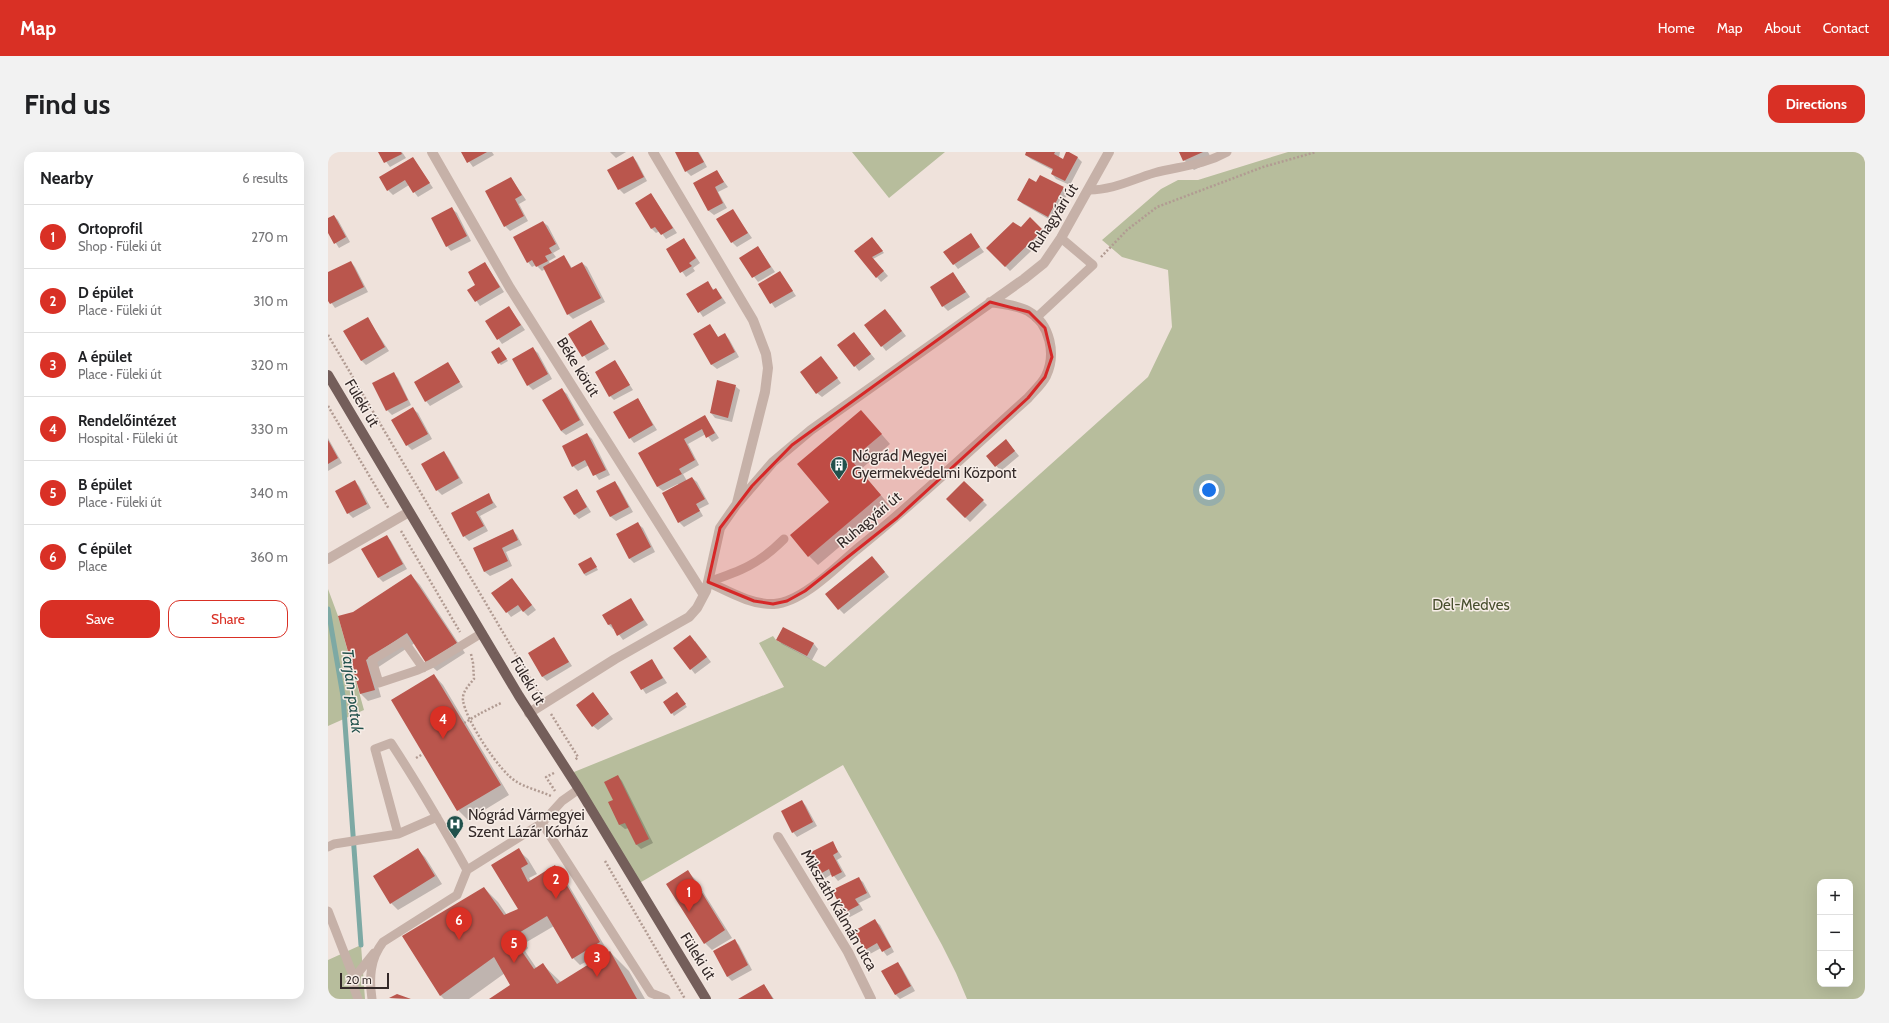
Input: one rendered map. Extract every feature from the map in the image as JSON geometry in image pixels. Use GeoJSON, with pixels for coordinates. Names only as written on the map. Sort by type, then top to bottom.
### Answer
{"type":"FeatureCollection","features":[{"type":"Feature","properties":{"kind":"main road","name":"Füleki út"},"geometry":{"type":"LineString","coordinates":[[328,375],[529,713],[579,789],[706,999]]}},
{"type":"Feature","properties":{"kind":"street","name":"Béke körút"},"geometry":{"type":"LineString","coordinates":[[432,152],[510,288],[704,595]]}},
{"type":"Feature","properties":{"kind":"street"},"geometry":{"type":"LineString","coordinates":[[653,152],[753,320],[766,354],[768,368],[765,392],[736,505]]}},
{"type":"Feature","properties":{"kind":"street","name":"Ruhagyári út"},"geometry":{"type":"LineString","coordinates":[[529,713],[544,702],[615,659],[689,617],[697,608],[704,595],[720,528],[736,505],[773,462],[792,445],[1024,279],[1044,263],[1061,238],[1109,152]]}},
{"type":"Feature","properties":{"kind":"street","name":"Ruhagyári út"},"geometry":{"type":"LineString","coordinates":[[708,582],[754,601],[773,604],[787,601],[805,591],[897,518],[1028,398],[1045,377],[1052,357],[1051,346],[1045,328],[1029,312],[1015,306],[990,302]]}},
{"type":"Feature","properties":{"kind":"street"},"geometry":{"type":"LineString","coordinates":[[328,559],[409,512]]}},
{"type":"Feature","properties":{"kind":"street","name":"Mikszáth Kálmán utca"},"geometry":{"type":"LineString","coordinates":[[778,838],[848,952],[872,999]]}},
{"type":"Feature","properties":{"kind":"lane"},"geometry":{"type":"LineString","coordinates":[[1089,190],[1106,190],[1154,173],[1200,164],[1227,152]]}},
{"type":"Feature","properties":{"kind":"lane"},"geometry":{"type":"LineString","coordinates":[[1036,318],[1094,265],[1061,238]]}},
{"type":"Feature","properties":{"kind":"lane"},"geometry":{"type":"LineString","coordinates":[[708,582],[740,572],[753,565],[784,539]]}},
{"type":"Feature","properties":{"kind":"lane"},"geometry":{"type":"LineString","coordinates":[[423,668],[404,641],[372,660],[379,683],[423,668],[482,633]]}},
{"type":"Feature","properties":{"kind":"lane"},"geometry":{"type":"LineString","coordinates":[[398,834],[375,749],[391,743],[437,817],[467,870]]}},
{"type":"Feature","properties":{"kind":"lane"},"geometry":{"type":"LineString","coordinates":[[354,978],[383,942],[457,895],[467,870],[542,823],[562,801],[579,789]]}},
{"type":"Feature","properties":{"kind":"lane"},"geometry":{"type":"LineString","coordinates":[[331,845],[398,834],[437,817]]}},
{"type":"Feature","properties":{"kind":"lane"},"geometry":{"type":"LineString","coordinates":[[542,823],[651,993],[666,999]]}},
{"type":"Feature","properties":{"kind":"lane"},"geometry":{"type":"LineString","coordinates":[[328,912],[354,978],[354,988],[358,999]]}},
{"type":"Feature","properties":{"kind":"lane"},"geometry":{"type":"LineString","coordinates":[[372,999],[370,981],[375,952]]}},
{"type":"Feature","properties":{"kind":"path"},"geometry":{"type":"LineString","coordinates":[[1094,265],[1127,230],[1158,207],[1263,167],[1316,152]]}},
{"type":"Feature","properties":{"kind":"path"},"geometry":{"type":"LineString","coordinates":[[328,335],[544,702]]}},
{"type":"Feature","properties":{"kind":"path"},"geometry":{"type":"LineString","coordinates":[[328,406],[452,615],[465,642],[473,663],[474,679],[464,690],[462,700],[467,713],[494,762],[516,782],[562,801],[582,819]]}},
{"type":"Feature","properties":{"kind":"path"},"geometry":{"type":"LineString","coordinates":[[464,723],[501,702]]}},
{"type":"Feature","properties":{"kind":"path"},"geometry":{"type":"LineString","coordinates":[[603,857],[685,999]]}},
{"type":"Feature","properties":{"kind":"highlighted area"},"geometry":{"type":"Polygon","coordinates":[[[990,302],[1029,312],[1045,328],[1052,357],[1045,377],[1028,398],[897,518],[805,591],[787,601],[773,604],[754,601],[708,582],[720,528],[752,486],[792,445],[990,302]]]}},
{"type":"Feature","properties":{"kind":"green space"},"geometry":{"type":"Polygon","coordinates":[[[852,152],[945,152],[889,198],[852,152]]]}},
{"type":"Feature","properties":{"kind":"green space","name":"Dél-Medves"},"geometry":{"type":"Polygon","coordinates":[[[1288,152],[1865,152],[1865,999],[967,999],[942,945],[843,765],[636,885],[569,774],[784,687],[759,643],[773,636],[776,640],[825,667],[1148,377],[1172,327],[1168,270],[1122,257],[1102,240],[1161,189],[1178,180],[1198,180],[1288,152]]]}},
{"type":"Feature","properties":{"kind":"green space"},"geometry":{"type":"Polygon","coordinates":[[[328,589],[338,616],[364,710],[328,726],[328,589]]]}},
{"type":"Feature","properties":{"kind":"green space"},"geometry":{"type":"Polygon","coordinates":[[[361,945],[365,999],[328,999],[328,960],[361,945]]]}},
{"type":"Feature","properties":{"kind":"building"},"geometry":{"type":"Polygon","coordinates":[[[378,152],[401,152],[402,154],[384,163],[378,152]]]}},
{"type":"Feature","properties":{"kind":"building"},"geometry":{"type":"Polygon","coordinates":[[[461,152],[487,152],[467,163],[461,152]]]}},
{"type":"Feature","properties":{"kind":"building"},"geometry":{"type":"Polygon","coordinates":[[[675,152],[698,152],[704,162],[685,172],[675,152]]]}},
{"type":"Feature","properties":{"kind":"building"},"geometry":{"type":"Polygon","coordinates":[[[1026,152],[1055,152],[1054,154],[1063,159],[1066,152],[1069,152],[1078,157],[1065,181],[1051,174],[1053,169],[1025,155],[1026,152]]]}},
{"type":"Feature","properties":{"kind":"building"},"geometry":{"type":"Polygon","coordinates":[[[1179,152],[1203,152],[1183,161],[1179,152]]]}},
{"type":"Feature","properties":{"kind":"building"},"geometry":{"type":"Polygon","coordinates":[[[633,156],[644,177],[618,190],[607,170],[633,156]]]}},
{"type":"Feature","properties":{"kind":"building"},"geometry":{"type":"Polygon","coordinates":[[[413,157],[430,183],[413,193],[405,180],[387,191],[379,177],[413,157]]]}},
{"type":"Feature","properties":{"kind":"building"},"geometry":{"type":"Polygon","coordinates":[[[717,170],[724,182],[715,187],[723,203],[708,211],[693,183],[717,170]]]}},
{"type":"Feature","properties":{"kind":"building"},"geometry":{"type":"Polygon","coordinates":[[[1040,175],[1064,187],[1048,217],[1017,200],[1029,178],[1036,182],[1040,175]]]}},
{"type":"Feature","properties":{"kind":"building"},"geometry":{"type":"Polygon","coordinates":[[[511,177],[522,195],[515,199],[524,216],[504,227],[485,191],[511,177]]]}},
{"type":"Feature","properties":{"kind":"building"},"geometry":{"type":"Polygon","coordinates":[[[651,193],[673,228],[661,235],[655,227],[651,229],[635,203],[651,193]]]}},
{"type":"Feature","properties":{"kind":"building"},"geometry":{"type":"Polygon","coordinates":[[[452,207],[467,236],[446,247],[431,218],[452,207]]]}},
{"type":"Feature","properties":{"kind":"building"},"geometry":{"type":"Polygon","coordinates":[[[733,209],[748,233],[731,243],[716,219],[733,209]]]}},
{"type":"Feature","properties":{"kind":"building"},"geometry":{"type":"Polygon","coordinates":[[[334,215],[346,237],[334,244],[328,233],[328,218],[334,215]]]}},
{"type":"Feature","properties":{"kind":"building"},"geometry":{"type":"Polygon","coordinates":[[[1030,217],[1043,230],[1005,267],[986,248],[1013,222],[1021,227],[1030,217]]]}},
{"type":"Feature","properties":{"kind":"building"},"geometry":{"type":"Polygon","coordinates":[[[543,221],[556,244],[549,248],[552,253],[545,256],[548,261],[536,267],[532,260],[527,263],[513,237],[543,221]]]}},
{"type":"Feature","properties":{"kind":"building"},"geometry":{"type":"Polygon","coordinates":[[[971,233],[980,247],[953,265],[943,252],[971,233]]]}},
{"type":"Feature","properties":{"kind":"building"},"geometry":{"type":"Polygon","coordinates":[[[872,237],[883,251],[872,257],[884,271],[876,278],[854,251],[872,237]]]}},
{"type":"Feature","properties":{"kind":"building"},"geometry":{"type":"Polygon","coordinates":[[[684,238],[696,258],[689,263],[692,266],[680,273],[666,249],[684,238]]]}},
{"type":"Feature","properties":{"kind":"building"},"geometry":{"type":"Polygon","coordinates":[[[758,246],[771,267],[752,278],[739,258],[758,246]]]}},
{"type":"Feature","properties":{"kind":"building"},"geometry":{"type":"Polygon","coordinates":[[[564,255],[571,268],[582,262],[601,298],[567,315],[543,267],[564,255]]]}},
{"type":"Feature","properties":{"kind":"building"},"geometry":{"type":"Polygon","coordinates":[[[351,261],[364,287],[330,304],[328,301],[328,272],[351,261]]]}},
{"type":"Feature","properties":{"kind":"building"},"geometry":{"type":"Polygon","coordinates":[[[485,262],[500,287],[475,302],[467,290],[475,285],[468,272],[485,262]]]}},
{"type":"Feature","properties":{"kind":"building"},"geometry":{"type":"Polygon","coordinates":[[[780,271],[793,291],[770,304],[758,284],[780,271]]]}},
{"type":"Feature","properties":{"kind":"building"},"geometry":{"type":"Polygon","coordinates":[[[953,272],[966,292],[942,307],[930,287],[953,272]]]}},
{"type":"Feature","properties":{"kind":"building"},"geometry":{"type":"Polygon","coordinates":[[[708,281],[713,290],[716,288],[722,298],[698,313],[686,294],[708,281]]]}},
{"type":"Feature","properties":{"kind":"building"},"geometry":{"type":"Polygon","coordinates":[[[509,306],[521,325],[497,340],[485,321],[509,306]]]}},
{"type":"Feature","properties":{"kind":"building"},"geometry":{"type":"Polygon","coordinates":[[[885,309],[902,331],[881,347],[864,325],[885,309]]]}},
{"type":"Feature","properties":{"kind":"building"},"geometry":{"type":"Polygon","coordinates":[[[368,317],[385,347],[361,361],[343,331],[368,317]]]}},
{"type":"Feature","properties":{"kind":"building"},"geometry":{"type":"Polygon","coordinates":[[[591,320],[605,344],[582,357],[568,334],[591,320]]]}},
{"type":"Feature","properties":{"kind":"building"},"geometry":{"type":"Polygon","coordinates":[[[710,324],[718,337],[725,333],[735,352],[711,365],[693,334],[710,324]]]}},
{"type":"Feature","properties":{"kind":"building"},"geometry":{"type":"Polygon","coordinates":[[[854,332],[871,354],[854,367],[837,345],[854,332]]]}},
{"type":"Feature","properties":{"kind":"building"},"geometry":{"type":"Polygon","coordinates":[[[499,347],[507,359],[498,364],[491,352],[499,347]]]}},
{"type":"Feature","properties":{"kind":"building"},"geometry":{"type":"Polygon","coordinates":[[[533,347],[548,374],[527,386],[512,359],[533,347]]]}},
{"type":"Feature","properties":{"kind":"building"},"geometry":{"type":"Polygon","coordinates":[[[821,356],[838,378],[816,394],[800,372],[821,356]]]}},
{"type":"Feature","properties":{"kind":"building"},"geometry":{"type":"Polygon","coordinates":[[[615,360],[630,385],[609,397],[595,372],[615,360]]]}},
{"type":"Feature","properties":{"kind":"building"},"geometry":{"type":"Polygon","coordinates":[[[448,362],[460,382],[425,402],[414,382],[448,362]]]}},
{"type":"Feature","properties":{"kind":"building"},"geometry":{"type":"Polygon","coordinates":[[[394,372],[408,400],[386,411],[372,383],[394,372]]]}},
{"type":"Feature","properties":{"kind":"building"},"geometry":{"type":"Polygon","coordinates":[[[717,380],[736,385],[728,418],[710,413],[717,380]]]}},
{"type":"Feature","properties":{"kind":"building"},"geometry":{"type":"Polygon","coordinates":[[[562,388],[580,420],[561,431],[542,400],[562,388]]]}},
{"type":"Feature","properties":{"kind":"building"},"geometry":{"type":"Polygon","coordinates":[[[638,398],[653,425],[629,439],[613,412],[638,398]]]}},
{"type":"Feature","properties":{"kind":"building"},"geometry":{"type":"Polygon","coordinates":[[[413,407],[428,434],[406,446],[391,420],[413,407]]]}},
{"type":"Feature","properties":{"kind":"building","name":"Nógrád Megyei Gyermekvédelmi Központ"},"geometry":{"type":"Polygon","coordinates":[[[861,410],[882,434],[851,460],[881,495],[808,557],[790,535],[829,502],[797,464],[861,410]]]}},
{"type":"Feature","properties":{"kind":"building"},"geometry":{"type":"Polygon","coordinates":[[[705,415],[715,433],[706,438],[702,429],[684,439],[695,460],[679,469],[682,474],[657,487],[638,453],[705,415]]]}},
{"type":"Feature","properties":{"kind":"building"},"geometry":{"type":"Polygon","coordinates":[[[587,433],[606,470],[593,476],[585,460],[572,467],[562,446],[587,433]]]}},
{"type":"Feature","properties":{"kind":"building"},"geometry":{"type":"Polygon","coordinates":[[[1006,439],[1015,451],[995,467],[986,456],[1006,439]]]}},
{"type":"Feature","properties":{"kind":"building"},"geometry":{"type":"Polygon","coordinates":[[[328,440],[338,458],[328,464],[328,440]]]}},
{"type":"Feature","properties":{"kind":"building"},"geometry":{"type":"Polygon","coordinates":[[[444,451],[459,478],[436,491],[421,464],[444,451]]]}},
{"type":"Feature","properties":{"kind":"building"},"geometry":{"type":"Polygon","coordinates":[[[692,477],[705,499],[696,504],[700,511],[678,523],[662,493],[692,477]]]}},
{"type":"Feature","properties":{"kind":"building"},"geometry":{"type":"Polygon","coordinates":[[[355,480],[367,504],[347,514],[335,491],[355,480]]]}},
{"type":"Feature","properties":{"kind":"building"},"geometry":{"type":"Polygon","coordinates":[[[615,481],[629,507],[610,517],[596,491],[615,481]]]}},
{"type":"Feature","properties":{"kind":"building"},"geometry":{"type":"Polygon","coordinates":[[[964,481],[984,500],[965,518],[946,499],[964,481]]]}},
{"type":"Feature","properties":{"kind":"building"},"geometry":{"type":"Polygon","coordinates":[[[577,489],[587,507],[574,515],[563,497],[577,489]]]}},
{"type":"Feature","properties":{"kind":"building"},"geometry":{"type":"Polygon","coordinates":[[[489,493],[493,503],[476,512],[484,526],[463,537],[451,513],[489,493]]]}},
{"type":"Feature","properties":{"kind":"building"},"geometry":{"type":"Polygon","coordinates":[[[638,522],[651,547],[629,559],[616,534],[638,522]]]}},
{"type":"Feature","properties":{"kind":"building"},"geometry":{"type":"Polygon","coordinates":[[[513,529],[518,540],[502,548],[508,561],[484,572],[473,548],[513,529]]]}},
{"type":"Feature","properties":{"kind":"building"},"geometry":{"type":"Polygon","coordinates":[[[387,535],[403,564],[378,578],[361,549],[387,535]]]}},
{"type":"Feature","properties":{"kind":"building"},"geometry":{"type":"Polygon","coordinates":[[[872,556],[885,572],[838,610],[825,594],[872,556]]]}},
{"type":"Feature","properties":{"kind":"building"},"geometry":{"type":"Polygon","coordinates":[[[591,557],[597,567],[584,574],[578,564],[591,557]]]}},
{"type":"Feature","properties":{"kind":"building"},"geometry":{"type":"Polygon","coordinates":[[[411,574],[457,643],[426,663],[407,633],[366,660],[375,690],[360,694],[338,616],[353,612],[411,574]]]}},
{"type":"Feature","properties":{"kind":"building"},"geometry":{"type":"Polygon","coordinates":[[[512,578],[532,605],[523,612],[518,605],[506,613],[491,593],[512,578]]]}},
{"type":"Feature","properties":{"kind":"building"},"geometry":{"type":"Polygon","coordinates":[[[631,598],[644,620],[617,636],[611,624],[608,625],[602,615],[631,598]]]}},
{"type":"Feature","properties":{"kind":"building"},"geometry":{"type":"Polygon","coordinates":[[[783,627],[814,643],[807,656],[776,640],[783,627]]]}},
{"type":"Feature","properties":{"kind":"building"},"geometry":{"type":"Polygon","coordinates":[[[690,635],[707,657],[690,670],[673,648],[690,635]]]}},
{"type":"Feature","properties":{"kind":"building"},"geometry":{"type":"Polygon","coordinates":[[[554,637],[569,662],[542,677],[528,653],[554,637]]]}},
{"type":"Feature","properties":{"kind":"building"},"geometry":{"type":"Polygon","coordinates":[[[652,659],[663,678],[641,690],[630,672],[652,659]]]}},
{"type":"Feature","properties":{"kind":"building"},"geometry":{"type":"Polygon","coordinates":[[[434,674],[501,785],[457,811],[391,700],[434,674]]]}},
{"type":"Feature","properties":{"kind":"building"},"geometry":{"type":"Polygon","coordinates":[[[593,692],[609,714],[592,727],[576,705],[593,692]]]}},
{"type":"Feature","properties":{"kind":"building"},"geometry":{"type":"Polygon","coordinates":[[[677,692],[686,704],[671,714],[663,702],[677,692]]]}},
{"type":"Feature","properties":{"kind":"building"},"geometry":{"type":"Polygon","coordinates":[[[618,775],[649,839],[636,845],[625,823],[619,825],[608,802],[613,800],[604,782],[618,775]]]}},
{"type":"Feature","properties":{"kind":"building"},"geometry":{"type":"Polygon","coordinates":[[[802,800],[813,822],[792,833],[781,811],[802,800]]]}},
{"type":"Feature","properties":{"kind":"building"},"geometry":{"type":"Polygon","coordinates":[[[833,841],[838,852],[833,855],[842,872],[832,877],[829,869],[818,875],[807,854],[833,841]]]}},
{"type":"Feature","properties":{"kind":"building"},"geometry":{"type":"Polygon","coordinates":[[[418,848],[435,876],[390,904],[373,876],[418,848]]]}},
{"type":"Feature","properties":{"kind":"building"},"geometry":{"type":"Polygon","coordinates":[[[519,848],[528,864],[521,868],[528,882],[555,865],[600,942],[572,959],[547,916],[512,937],[534,969],[543,963],[557,984],[610,951],[637,999],[489,999],[510,985],[494,957],[440,996],[402,936],[484,887],[504,915],[518,909],[491,865],[519,848]]]}},
{"type":"Feature","properties":{"kind":"building"},"geometry":{"type":"Polygon","coordinates":[[[688,870],[725,930],[704,944],[666,884],[688,870]]]}},
{"type":"Feature","properties":{"kind":"building"},"geometry":{"type":"Polygon","coordinates":[[[859,877],[867,893],[855,899],[859,905],[844,913],[832,890],[859,877]]]}},
{"type":"Feature","properties":{"kind":"building"},"geometry":{"type":"Polygon","coordinates":[[[875,919],[891,947],[882,952],[877,943],[865,950],[854,931],[875,919]]]}},
{"type":"Feature","properties":{"kind":"building"},"geometry":{"type":"Polygon","coordinates":[[[735,939],[748,965],[727,977],[713,951],[735,939]]]}},
{"type":"Feature","properties":{"kind":"building"},"geometry":{"type":"Polygon","coordinates":[[[898,962],[911,986],[895,995],[881,971],[898,962]]]}},
{"type":"Feature","properties":{"kind":"building"},"geometry":{"type":"Polygon","coordinates":[[[764,984],[773,999],[738,999],[764,984]]]}},
{"type":"Feature","properties":{"kind":"building"},"geometry":{"type":"Polygon","coordinates":[[[397,994],[411,999],[389,998],[397,994]]]}},
{"type":"Feature","properties":{"kind":"waterway","name":"Tarján-patak"},"geometry":{"type":"LineString","coordinates":[[328,609],[343,696],[361,945]]}},
{"type":"Feature","properties":{"kind":"place","name":"Nógrád Megyei Gyermekvédelmi Központ"},"geometry":{"type":"Point","coordinates":[839,480]}},
{"type":"Feature","properties":{"kind":"place","name":"Rendelőintézet"},"geometry":{"type":"Point","coordinates":[443,739]}},
{"type":"Feature","properties":{"kind":"place","name":"Nógrád Vármegyei Szent Lázár Kórház"},"geometry":{"type":"Point","coordinates":[455,839]}},
{"type":"Feature","properties":{"kind":"place","name":"D épület"},"geometry":{"type":"Point","coordinates":[556,899]}},
{"type":"Feature","properties":{"kind":"place","name":"Ortoprofil"},"geometry":{"type":"Point","coordinates":[689,912]}},
{"type":"Feature","properties":{"kind":"place","name":"C épület"},"geometry":{"type":"Point","coordinates":[459,940]}},
{"type":"Feature","properties":{"kind":"place","name":"B épület"},"geometry":{"type":"Point","coordinates":[514,963]}},
{"type":"Feature","properties":{"kind":"place","name":"A épület"},"geometry":{"type":"Point","coordinates":[597,977]}}]}
